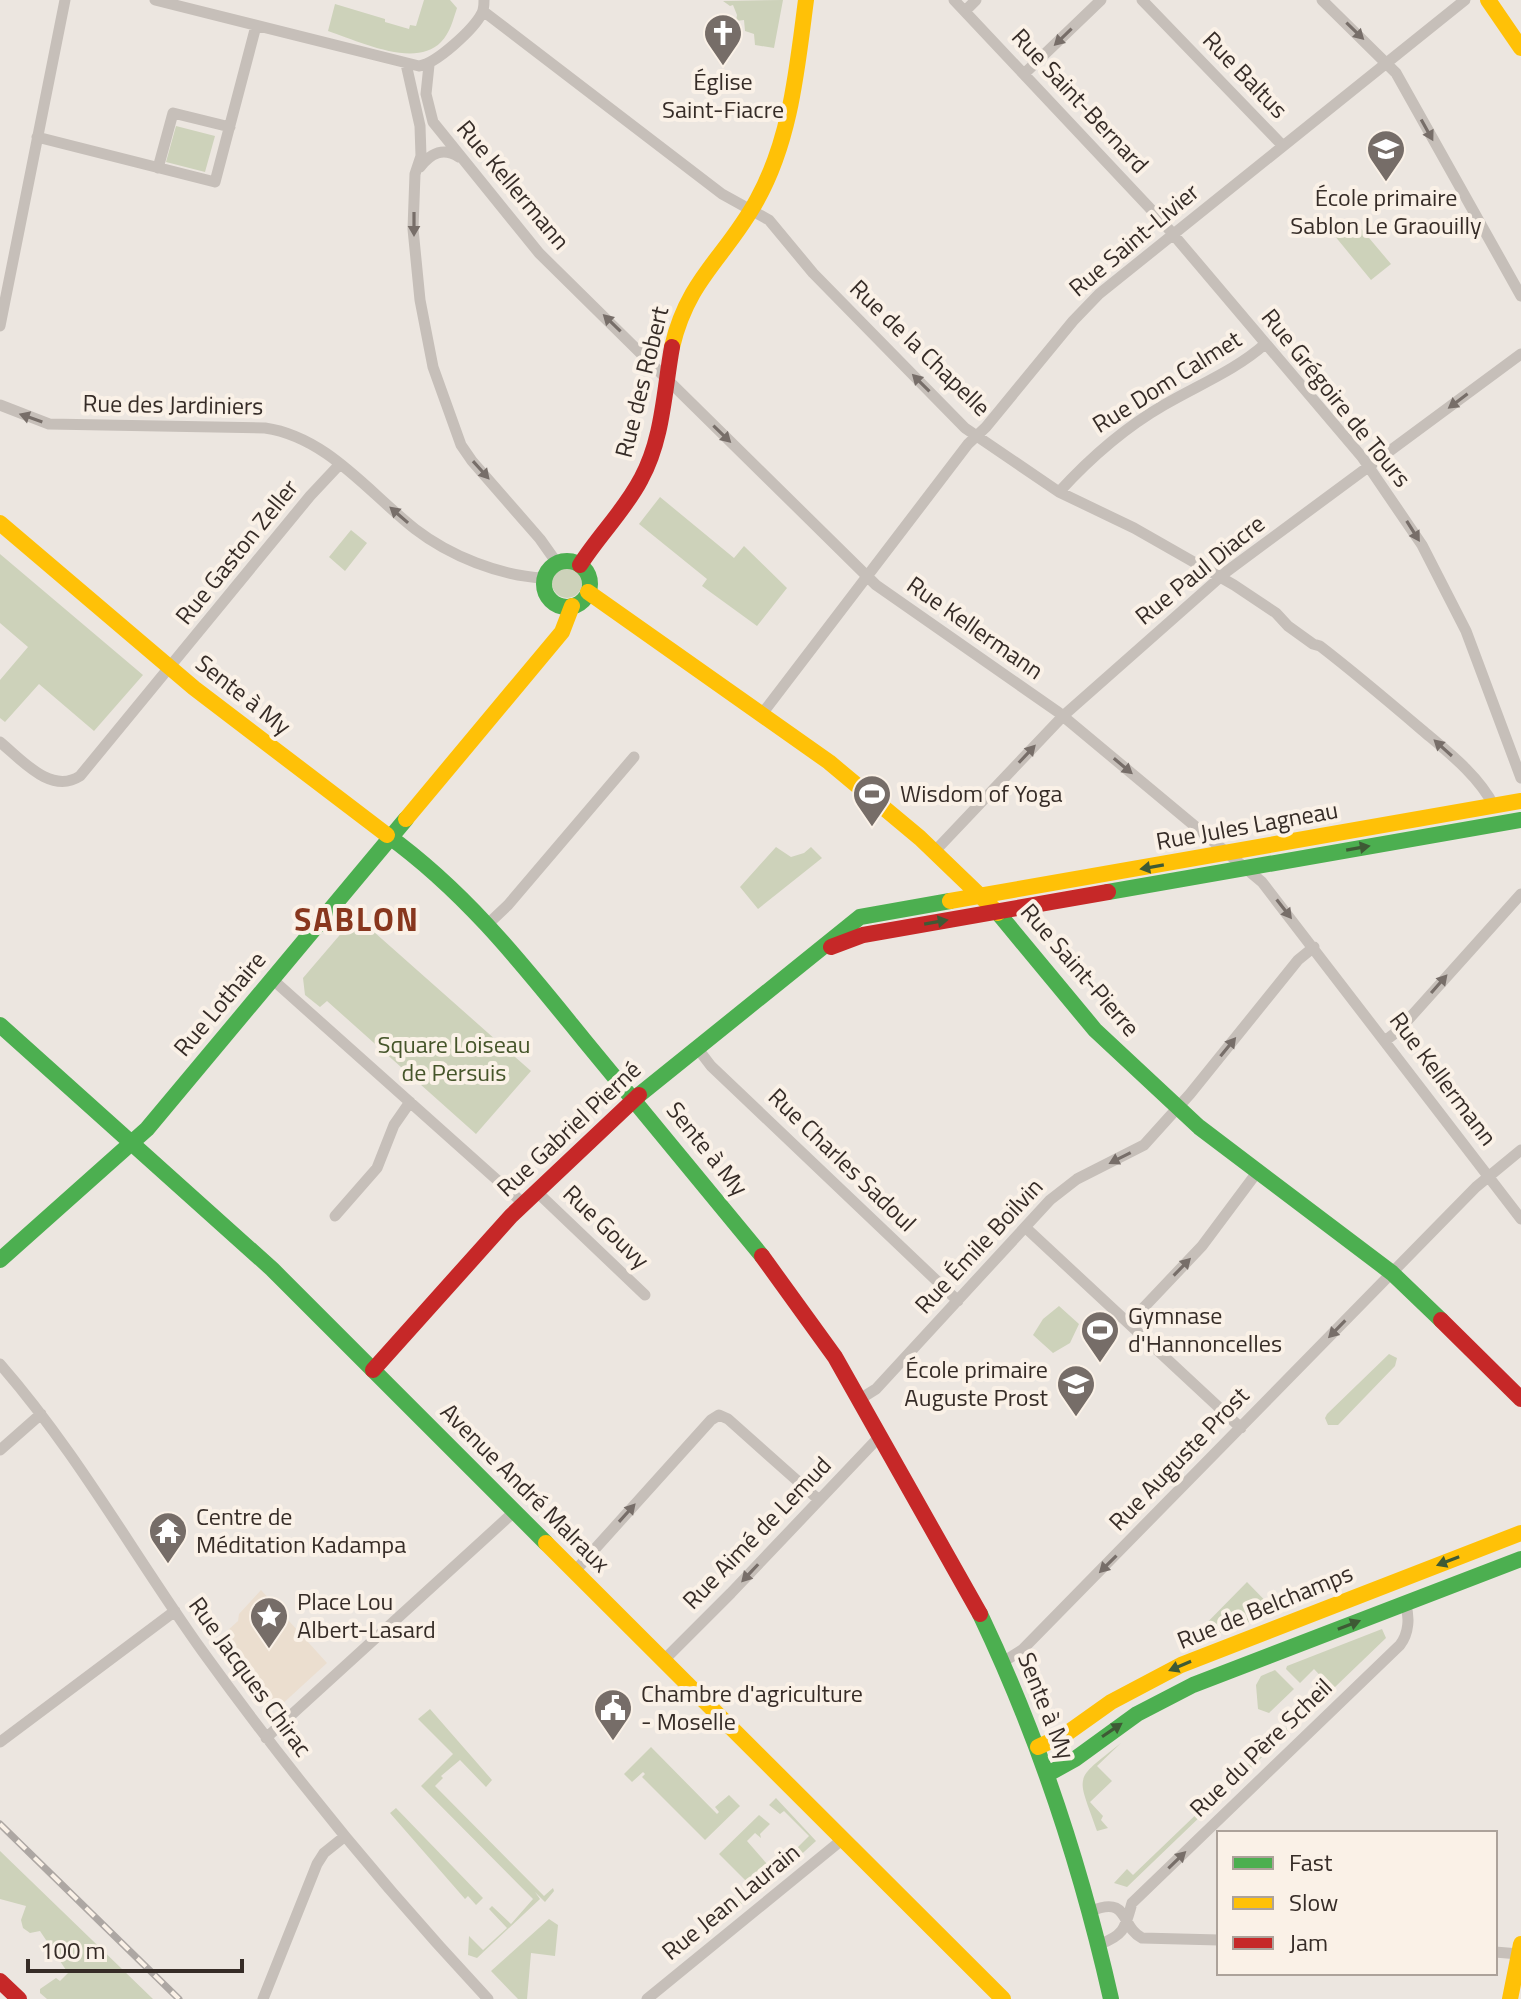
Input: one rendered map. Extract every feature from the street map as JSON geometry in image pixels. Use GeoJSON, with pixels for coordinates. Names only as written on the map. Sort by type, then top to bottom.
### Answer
{"type":"FeatureCollection","features":[{"type":"Feature","properties":{"kind":"street"},"geometry":{"type":"LineString","coordinates":[[0,326],[65,0]]}},
{"type":"Feature","properties":{"kind":"street"},"geometry":{"type":"LineString","coordinates":[[155,0],[406,64],[429,65],[484,6]]}},
{"type":"Feature","properties":{"kind":"street","name":"Rue des Robert"},"geometry":{"type":"LineString","coordinates":[[580,565],[629,499],[649,464],[677,328],[685,304],[751,210],[763,190],[779,150],[790,110],[806,0]]}},
{"type":"Feature","properties":{"kind":"street","name":"Rue Saint-Bernard"},"geometry":{"type":"LineString","coordinates":[[954,0],[1172,234]]}},
{"type":"Feature","properties":{"kind":"street"},"geometry":{"type":"LineString","coordinates":[[965,11],[976,0]]}},
{"type":"Feature","properties":{"kind":"street"},"geometry":{"type":"LineString","coordinates":[[1025,73],[1101,0]]}},
{"type":"Feature","properties":{"kind":"street","name":"Rue Baltus"},"geometry":{"type":"LineString","coordinates":[[1142,0],[1283,146]]}},
{"type":"Feature","properties":{"kind":"street"},"geometry":{"type":"LineString","coordinates":[[1322,0],[1396,73],[1521,296]]}},
{"type":"Feature","properties":{"kind":"street","name":"Rue Saint-Livier"},"geometry":{"type":"LineString","coordinates":[[762,714],[978,435],[1073,321],[1128,269],[1465,0]]}},
{"type":"Feature","properties":{"kind":"street"},"geometry":{"type":"LineString","coordinates":[[1488,0],[1521,48]]}},
{"type":"Feature","properties":{"kind":"street","name":"Rue de la Chapelle"},"geometry":{"type":"LineString","coordinates":[[484,6],[722,194],[769,220],[843,304],[965,428],[1059,492],[1134,528],[1276,613],[1288,626],[1320,646],[1368,684],[1479,782],[1494,806]]}},
{"type":"Feature","properties":{"kind":"street"},"geometry":{"type":"LineString","coordinates":[[37,137],[215,182],[256,26]]}},
{"type":"Feature","properties":{"kind":"street"},"geometry":{"type":"LineString","coordinates":[[406,64],[420,126],[421,156],[415,174],[413,229],[422,311],[433,367],[452,426],[472,461],[557,563]]}},
{"type":"Feature","properties":{"kind":"street","name":"Rue Kellermann"},"geometry":{"type":"LineString","coordinates":[[429,65],[426,94],[433,122],[539,253],[876,585],[1063,716],[1248,868],[1314,947],[1521,1219]]}},
{"type":"Feature","properties":{"kind":"street"},"geometry":{"type":"LineString","coordinates":[[158,168],[173,113],[230,127]]}},
{"type":"Feature","properties":{"kind":"street"},"geometry":{"type":"LineString","coordinates":[[420,126],[433,122]]}},
{"type":"Feature","properties":{"kind":"street"},"geometry":{"type":"LineString","coordinates":[[415,174],[436,153],[451,152],[460,157]]}},
{"type":"Feature","properties":{"kind":"street","name":"Rue Grégoire de Tours"},"geometry":{"type":"LineString","coordinates":[[1172,234],[1369,467],[1422,545],[1466,631],[1521,778]]}},
{"type":"Feature","properties":{"kind":"street","name":"Rue Dom Calmet"},"geometry":{"type":"LineString","coordinates":[[1059,492],[1104,446],[1138,421],[1221,374],[1265,344]]}},
{"type":"Feature","properties":{"kind":"street","name":"Rue Paul Diacre"},"geometry":{"type":"LineString","coordinates":[[935,851],[1063,716],[1220,577],[1521,354]]}},
{"type":"Feature","properties":{"kind":"street","name":"Rue des Jardiniers"},"geometry":{"type":"LineString","coordinates":[[0,405],[49,424],[265,428],[285,431],[303,438],[340,464],[416,530],[438,544],[512,575],[544,578]]}},
{"type":"Feature","properties":{"kind":"street","name":"Rue Gaston Zeller"},"geometry":{"type":"LineString","coordinates":[[0,742],[48,780],[57,783],[72,781],[80,776],[310,496],[340,464]]}},
{"type":"Feature","properties":{"kind":"street","name":"Sente à My"},"geometry":{"type":"LineString","coordinates":[[0,523],[170,669],[436,872],[488,924],[779,1277],[835,1357],[881,1435],[973,1599],[1003,1662],[1048,1774],[1091,1911],[1111,1999]]}},
{"type":"Feature","properties":{"kind":"street"},"geometry":{"type":"LineString","coordinates":[[557,563],[580,565],[588,577],[588,592],[572,606],[553,602],[546,594],[544,578],[557,563]]}},
{"type":"Feature","properties":{"kind":"street","name":"Rue Saint-Pierre"},"geometry":{"type":"LineString","coordinates":[[588,592],[829,762],[935,851],[997,912],[1095,1030],[1199,1127],[1392,1273],[1521,1399]]}},
{"type":"Feature","properties":{"kind":"street"},"geometry":{"type":"LineString","coordinates":[[548,649],[555,620],[553,602]]}},
{"type":"Feature","properties":{"kind":"street","name":"Rue Lothaire"},"geometry":{"type":"LineString","coordinates":[[0,1260],[147,1129],[562,632],[572,606]]}},
{"type":"Feature","properties":{"kind":"street"},"geometry":{"type":"LineString","coordinates":[[488,924],[508,905],[634,757]]}},
{"type":"Feature","properties":{"kind":"street","name":"Rue Jules Lagneau"},"geometry":{"type":"LineString","coordinates":[[981,896],[1521,801]]}},
{"type":"Feature","properties":{"kind":"street","name":"Rue Jules Lagneau"},"geometry":{"type":"LineString","coordinates":[[997,912],[1521,820]]}},
{"type":"Feature","properties":{"kind":"street"},"geometry":{"type":"LineString","coordinates":[[1386,1040],[1398,1031],[1521,894]]}},
{"type":"Feature","properties":{"kind":"street","name":"Rue Gabriel Pierné"},"geometry":{"type":"LineString","coordinates":[[373,1370],[524,1204],[635,1099],[860,917],[981,896]]}},
{"type":"Feature","properties":{"kind":"street","name":"Rue Gabriel Pierné"},"geometry":{"type":"LineString","coordinates":[[822,950],[863,935],[997,912]]}},
{"type":"Feature","properties":{"kind":"street","name":"Rue Émile Boilvin"},"geometry":{"type":"LineString","coordinates":[[860,1399],[876,1389],[1063,1189],[1144,1145],[1179,1107],[1298,960],[1314,947]]}},
{"type":"Feature","properties":{"kind":"street"},"geometry":{"type":"LineString","coordinates":[[272,979],[524,1204]]}},
{"type":"Feature","properties":{"kind":"street","name":"Avenue André Malraux"},"geometry":{"type":"LineString","coordinates":[[0,1025],[272,1269],[1003,1999]]}},
{"type":"Feature","properties":{"kind":"street","name":"Rue Charles Sadoul"},"geometry":{"type":"LineString","coordinates":[[698,1049],[719,1073],[958,1301]]}},
{"type":"Feature","properties":{"kind":"street"},"geometry":{"type":"LineString","coordinates":[[335,1216],[377,1168],[394,1125],[410,1102]]}},
{"type":"Feature","properties":{"kind":"street","name":"Rue Auguste Prost"},"geometry":{"type":"LineString","coordinates":[[1003,1662],[1022,1650],[1392,1273],[1489,1176],[1521,1150]]}},
{"type":"Feature","properties":{"kind":"street"},"geometry":{"type":"LineString","coordinates":[[1129,1323],[1202,1246],[1258,1171]]}},
{"type":"Feature","properties":{"kind":"street","name":"Rue Gouvy"},"geometry":{"type":"LineString","coordinates":[[537,1192],[645,1295]]}},
{"type":"Feature","properties":{"kind":"street"},"geometry":{"type":"LineString","coordinates":[[1026,1228],[1241,1428]]}},
{"type":"Feature","properties":{"kind":"street","name":"Rue Jacques Chirac"},"geometry":{"type":"LineString","coordinates":[[0,1364],[41,1414],[266,1738],[344,1837],[488,1999]]}},
{"type":"Feature","properties":{"kind":"street"},"geometry":{"type":"LineString","coordinates":[[0,1450],[41,1414]]}},
{"type":"Feature","properties":{"kind":"street"},"geometry":{"type":"LineString","coordinates":[[575,1571],[711,1420],[719,1415],[728,1419],[819,1500]]}},
{"type":"Feature","properties":{"kind":"street","name":"Rue Aimé de Lemud"},"geometry":{"type":"LineString","coordinates":[[664,1660],[881,1435]]}},
{"type":"Feature","properties":{"kind":"street"},"geometry":{"type":"LineString","coordinates":[[266,1738],[515,1511]]}},
{"type":"Feature","properties":{"kind":"street","name":"Rue de Belchamps"},"geometry":{"type":"LineString","coordinates":[[1038,1747],[1066,1734],[1149,1680],[1521,1533]]}},
{"type":"Feature","properties":{"kind":"street","name":"Rue de Belchamps"},"geometry":{"type":"LineString","coordinates":[[1048,1774],[1064,1768],[1100,1739],[1157,1702],[1234,1668],[1521,1559]]}},
{"type":"Feature","properties":{"kind":"street"},"geometry":{"type":"LineString","coordinates":[[1397,1580],[1405,1603]]}},
{"type":"Feature","properties":{"kind":"street","name":"Rue du Père Scheil"},"geometry":{"type":"LineString","coordinates":[[1100,1944],[1117,1938],[1124,1930],[1132,1903],[1400,1645],[1407,1632],[1405,1603]]}},
{"type":"Feature","properties":{"kind":"street"},"geometry":{"type":"LineString","coordinates":[[0,1742],[175,1611]]}},
{"type":"Feature","properties":{"kind":"street"},"geometry":{"type":"LineString","coordinates":[[1226,1647],[1234,1668]]}},
{"type":"Feature","properties":{"kind":"street"},"geometry":{"type":"LineString","coordinates":[[263,1999],[317,1864],[324,1853],[344,1837]]}},
{"type":"Feature","properties":{"kind":"street","name":"Rue Jean Laurain"},"geometry":{"type":"LineString","coordinates":[[647,1999],[843,1839]]}},
{"type":"Feature","properties":{"kind":"street"},"geometry":{"type":"LineString","coordinates":[[1091,1911],[1110,1906],[1119,1910],[1142,1938],[1217,1940]]}},
{"type":"Feature","properties":{"kind":"street"},"geometry":{"type":"LineString","coordinates":[[1497,1952],[1520,1949],[1510,1999]]}},
{"type":"Feature","properties":{"kind":"street"},"geometry":{"type":"LineString","coordinates":[[0,1981],[19,1999]]}},
{"type":"Feature","properties":{"kind":"green space"},"geometry":{"type":"Polygon","coordinates":[[[424,0],[450,0],[457,8],[447,35],[430,50],[402,53],[328,31],[335,4],[409,29],[410,25],[416,26],[424,0]]]}},
{"type":"Feature","properties":{"kind":"green space"},"geometry":{"type":"Polygon","coordinates":[[[783,0],[774,48],[755,45],[754,34],[745,31],[744,20],[736,21],[733,5],[723,1],[783,0]]]}},
{"type":"Feature","properties":{"kind":"green space"},"geometry":{"type":"Polygon","coordinates":[[[176,126],[215,136],[205,172],[166,162],[176,126]]]}},
{"type":"Feature","properties":{"kind":"green space"},"geometry":{"type":"Polygon","coordinates":[[[1353,219],[1391,264],[1371,280],[1334,235],[1353,219]]]}},
{"type":"Feature","properties":{"kind":"green space"},"geometry":{"type":"Polygon","coordinates":[[[660,497],[734,558],[744,546],[787,588],[757,626],[702,586],[707,579],[639,524],[660,497]]]}},
{"type":"Feature","properties":{"kind":"green space"},"geometry":{"type":"Polygon","coordinates":[[[351,530],[367,543],[345,571],[329,557],[351,530]]]}},
{"type":"Feature","properties":{"kind":"green space"},"geometry":{"type":"Polygon","coordinates":[[[0,554],[143,675],[94,731],[39,684],[5,722],[0,718],[0,680],[28,647],[0,623],[0,554]]]}},
{"type":"Feature","properties":{"kind":"green space"},"geometry":{"type":"Polygon","coordinates":[[[567,568],[573,569],[581,577],[581,589],[573,597],[567,598],[561,597],[553,589],[552,583],[553,577],[561,569],[567,568]]]}},
{"type":"Feature","properties":{"kind":"green space"},"geometry":{"type":"Polygon","coordinates":[[[776,847],[791,857],[811,847],[822,858],[758,909],[740,887],[776,847]]]}},
{"type":"Feature","properties":{"kind":"green space","name":"Square Loiseau de Persuis"},"geometry":{"type":"Polygon","coordinates":[[[356,916],[531,1071],[476,1134],[327,1001],[320,1007],[305,995],[303,978],[356,916]]]}},
{"type":"Feature","properties":{"kind":"green space"},"geometry":{"type":"Polygon","coordinates":[[[1059,1306],[1079,1324],[1070,1343],[1053,1353],[1033,1335],[1043,1319],[1059,1306]]]}},
{"type":"Feature","properties":{"kind":"green space"},"geometry":{"type":"Polygon","coordinates":[[[1389,1354],[1397,1358],[1395,1366],[1338,1425],[1328,1425],[1327,1414],[1389,1354]]]}},
{"type":"Feature","properties":{"kind":"green space"},"geometry":{"type":"Polygon","coordinates":[[[1247,1582],[1276,1612],[1194,1643],[1191,1639],[1247,1582]]]}},
{"type":"Feature","properties":{"kind":"green space"},"geometry":{"type":"Polygon","coordinates":[[[1382,1629],[1386,1638],[1127,1887],[1114,1883],[1127,1869],[1133,1875],[1330,1686],[1314,1669],[1300,1683],[1286,1669],[1287,1666],[1382,1629]]]}},
{"type":"Feature","properties":{"kind":"green space"},"geometry":{"type":"Polygon","coordinates":[[[1275,1670],[1294,1689],[1269,1713],[1258,1709],[1256,1685],[1261,1676],[1275,1670]]]}},
{"type":"Feature","properties":{"kind":"green space"},"geometry":{"type":"Polygon","coordinates":[[[430,1709],[492,1780],[486,1787],[460,1760],[441,1776],[443,1778],[435,1786],[544,1896],[553,1888],[554,1891],[545,1902],[535,1892],[540,1899],[477,1958],[468,1955],[469,1936],[483,1950],[507,1928],[489,1909],[492,1906],[511,1924],[533,1899],[421,1786],[453,1754],[418,1719],[430,1709]]]}},
{"type":"Feature","properties":{"kind":"green space"},"geometry":{"type":"Polygon","coordinates":[[[1121,1743],[1097,1766],[1112,1781],[1090,1802],[1103,1816],[1101,1820],[1108,1828],[1097,1831],[1085,1798],[1083,1780],[1094,1765],[1121,1743]]]}},
{"type":"Feature","properties":{"kind":"green space"},"geometry":{"type":"Polygon","coordinates":[[[651,1747],[717,1814],[719,1812],[715,1807],[729,1795],[740,1806],[705,1840],[642,1777],[643,1772],[632,1782],[624,1774],[651,1747]]]}},
{"type":"Feature","properties":{"kind":"green space"},"geometry":{"type":"Polygon","coordinates":[[[776,1798],[816,1841],[783,1871],[779,1866],[809,1836],[784,1811],[780,1814],[769,1805],[776,1798]]]}},
{"type":"Feature","properties":{"kind":"green space"},"geometry":{"type":"Polygon","coordinates":[[[396,1808],[483,1898],[476,1905],[468,1896],[465,1899],[390,1813],[396,1808]]]}},
{"type":"Feature","properties":{"kind":"green space"},"geometry":{"type":"Polygon","coordinates":[[[759,1815],[770,1824],[760,1834],[761,1838],[755,1833],[747,1841],[773,1871],[762,1881],[765,1885],[730,1913],[727,1911],[752,1887],[719,1854],[759,1815]]]}},
{"type":"Feature","properties":{"kind":"green space"},"geometry":{"type":"Polygon","coordinates":[[[0,1851],[153,1999],[47,1999],[40,1993],[40,1989],[56,1978],[60,1981],[68,1973],[40,1931],[30,1933],[23,1928],[21,1920],[26,1906],[0,1899],[0,1851]]]}},
{"type":"Feature","properties":{"kind":"green space"},"geometry":{"type":"Polygon","coordinates":[[[549,1919],[558,1925],[555,1956],[531,1953],[527,1999],[518,1999],[491,1971],[549,1919]]]}},
{"type":"Feature","properties":{"kind":"shaded area","name":"Place Lou Albert-Lasard"},"geometry":{"type":"Polygon","coordinates":[[[261,1590],[327,1663],[279,1707],[263,1705],[216,1641],[238,1621],[239,1614],[261,1590]]]}},
{"type":"Feature","properties":{"kind":"railway"},"geometry":{"type":"LineString","coordinates":[[0,1824],[179,1999]]}},
{"type":"Feature","properties":{"kind":"traffic: fast"},"geometry":{"type":"LineString","coordinates":[[567,561],[583,568],[590,584],[583,600],[567,607],[551,600],[544,584],[551,568],[567,561]]}},
{"type":"Feature","properties":{"kind":"traffic: fast"},"geometry":{"type":"LineString","coordinates":[[0,1260],[147,1129],[406,819]]}},
{"type":"Feature","properties":{"kind":"traffic: fast"},"geometry":{"type":"LineString","coordinates":[[1108,892],[1521,820]]}},
{"type":"Feature","properties":{"kind":"traffic: fast"},"geometry":{"type":"LineString","coordinates":[[387,835],[443,881],[493,931],[762,1256]]}},
{"type":"Feature","properties":{"kind":"traffic: fast"},"geometry":{"type":"LineString","coordinates":[[639,1095],[860,917],[950,901]]}},
{"type":"Feature","properties":{"kind":"traffic: fast"},"geometry":{"type":"LineString","coordinates":[[998,913],[1095,1030],[1199,1127],[1392,1273],[1441,1320]]}},
{"type":"Feature","properties":{"kind":"traffic: fast"},"geometry":{"type":"LineString","coordinates":[[0,1025],[272,1269],[546,1543]]}},
{"type":"Feature","properties":{"kind":"traffic: fast"},"geometry":{"type":"LineString","coordinates":[[1048,1774],[1075,1759],[1137,1714],[1193,1685],[1521,1559]]}},
{"type":"Feature","properties":{"kind":"traffic: fast"},"geometry":{"type":"LineString","coordinates":[[980,1614],[1021,1708],[1056,1803],[1086,1900],[1111,1999]]}},
{"type":"Feature","properties":{"kind":"traffic: slow"},"geometry":{"type":"LineString","coordinates":[[672,347],[688,303],[745,220],[778,153],[791,103],[806,0]]}},
{"type":"Feature","properties":{"kind":"traffic: slow"},"geometry":{"type":"LineString","coordinates":[[1488,0],[1521,48]]}},
{"type":"Feature","properties":{"kind":"traffic: slow"},"geometry":{"type":"LineString","coordinates":[[0,523],[194,688],[387,835]]}},
{"type":"Feature","properties":{"kind":"traffic: slow"},"geometry":{"type":"LineString","coordinates":[[588,592],[829,762],[920,838],[998,913]]}},
{"type":"Feature","properties":{"kind":"traffic: slow"},"geometry":{"type":"LineString","coordinates":[[406,819],[562,632],[572,606]]}},
{"type":"Feature","properties":{"kind":"traffic: slow"},"geometry":{"type":"LineString","coordinates":[[950,901],[1521,801]]}},
{"type":"Feature","properties":{"kind":"traffic: slow"},"geometry":{"type":"LineString","coordinates":[[1038,1747],[1066,1734],[1111,1702],[1181,1665],[1521,1533]]}},
{"type":"Feature","properties":{"kind":"traffic: slow"},"geometry":{"type":"LineString","coordinates":[[546,1543],[1003,1999]]}},
{"type":"Feature","properties":{"kind":"traffic: slow"},"geometry":{"type":"LineString","coordinates":[[1510,1999],[1521,1944]]}},
{"type":"Feature","properties":{"kind":"traffic: jam"},"geometry":{"type":"LineString","coordinates":[[580,565],[627,501],[648,464],[662,414],[672,347]]}},
{"type":"Feature","properties":{"kind":"traffic: jam"},"geometry":{"type":"LineString","coordinates":[[831,947],[863,935],[1108,892]]}},
{"type":"Feature","properties":{"kind":"traffic: jam"},"geometry":{"type":"LineString","coordinates":[[373,1370],[511,1216],[639,1095]]}},
{"type":"Feature","properties":{"kind":"traffic: jam"},"geometry":{"type":"LineString","coordinates":[[762,1256],[835,1357],[980,1614]]}},
{"type":"Feature","properties":{"kind":"traffic: jam"},"geometry":{"type":"LineString","coordinates":[[1441,1320],[1521,1399]]}},
{"type":"Feature","properties":{"kind":"traffic: jam"},"geometry":{"type":"LineString","coordinates":[[0,1981],[19,1999]]}},
{"type":"Feature","properties":{"kind":"place","name":"Église Saint-Fiacre"},"geometry":{"type":"Point","coordinates":[723,67]}},
{"type":"Feature","properties":{"kind":"place","name":"École primaire Sablon Le Graouilly"},"geometry":{"type":"Point","coordinates":[1386,183]}},
{"type":"Feature","properties":{"kind":"place","name":"Wisdom of Yoga"},"geometry":{"type":"Point","coordinates":[872,828]}},
{"type":"Feature","properties":{"kind":"place","name":"Gymnase d'Hannoncelles"},"geometry":{"type":"Point","coordinates":[1100,1364]}},
{"type":"Feature","properties":{"kind":"place","name":"École primaire Auguste Prost"},"geometry":{"type":"Point","coordinates":[1076,1418]}},
{"type":"Feature","properties":{"kind":"place","name":"Centre de Méditation Kadampa"},"geometry":{"type":"Point","coordinates":[168,1565]}},
{"type":"Feature","properties":{"kind":"place","name":"Place Lou Albert-Lasard"},"geometry":{"type":"Point","coordinates":[269,1650]}},
{"type":"Feature","properties":{"kind":"place","name":"Chambre d'agriculture - Moselle"},"geometry":{"type":"Point","coordinates":[613,1742]}},
{"type":"Feature","properties":{"kind":"district","name":"SABLON"},"geometry":{"type":"Point","coordinates":[357,920]}}]}
